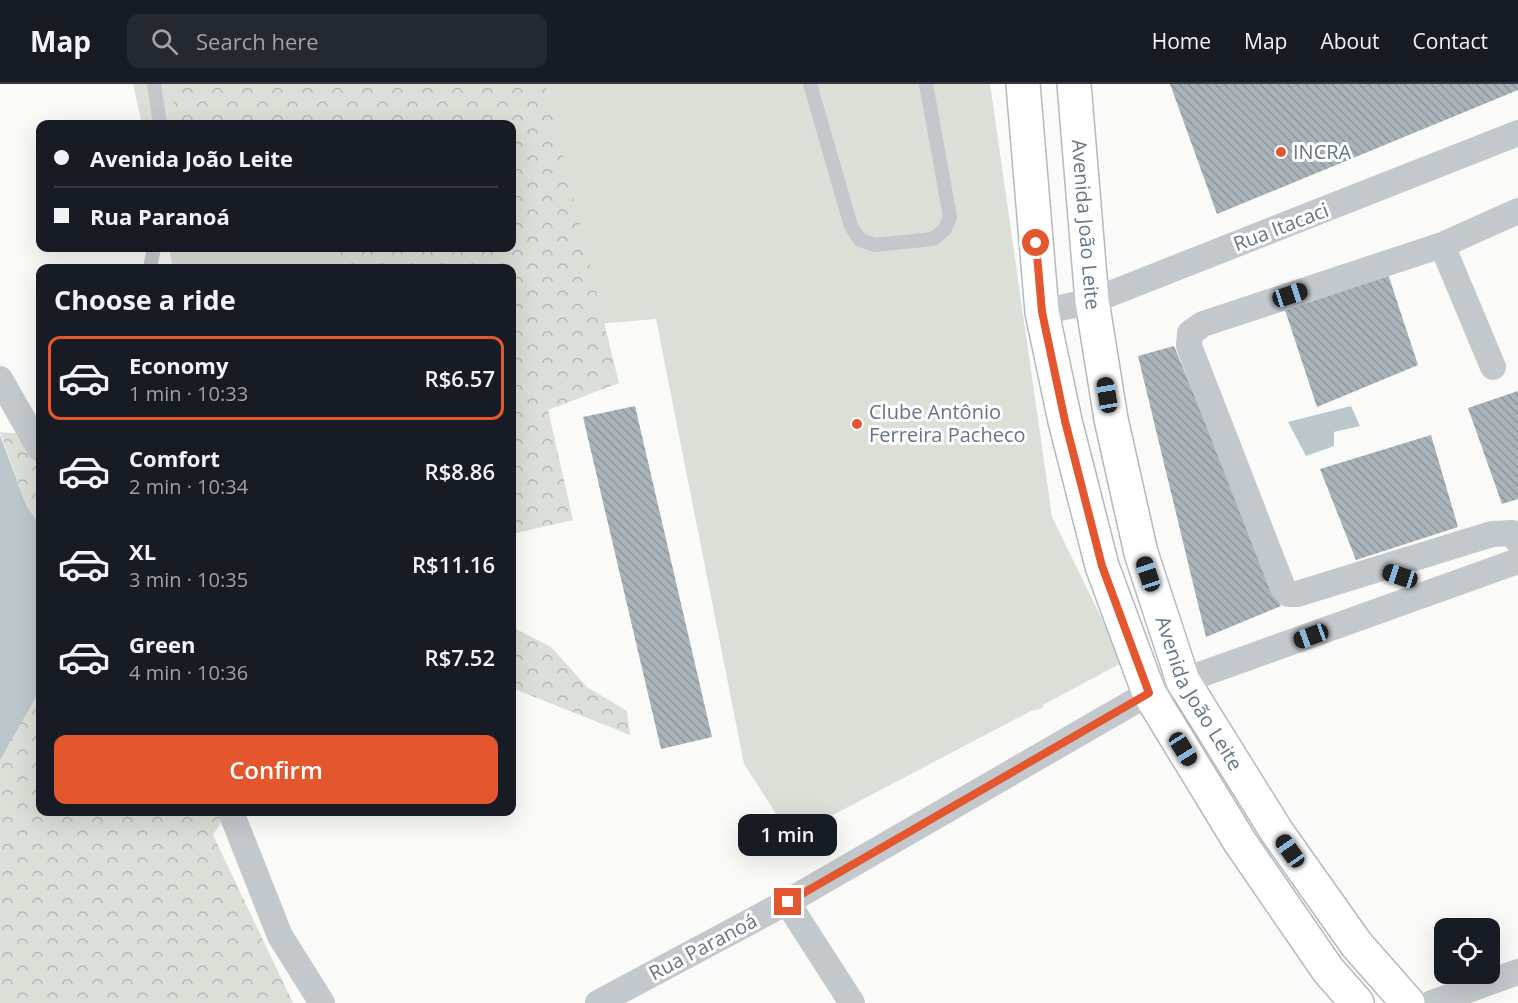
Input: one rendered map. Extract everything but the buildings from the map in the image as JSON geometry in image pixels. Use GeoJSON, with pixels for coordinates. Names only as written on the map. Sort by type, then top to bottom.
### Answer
{"type":"FeatureCollection","features":[{"type":"Feature","properties":{"kind":"street","name":"Avenida João Leite"},"geometry":{"type":"LineString","coordinates":[[1023,84],[1042,312],[1065,421],[1102,566],[1149,693],[1240,842],[1328,970],[1357,1003]]}},
{"type":"Feature","properties":{"kind":"street","name":"Avenida João Leite"},"geometry":{"type":"LineString","coordinates":[[1074,84],[1092,301],[1111,419],[1141,553],[1183,681],[1277,832],[1357,945],[1408,1003]]}},
{"type":"Feature","properties":{"kind":"street","name":"Rua Itacaci"},"geometry":{"type":"LineString","coordinates":[[1042,312],[1092,301],[1518,133]]}},
{"type":"Feature","properties":{"kind":"street"},"geometry":{"type":"LineString","coordinates":[[1518,211],[1442,245],[1203,324],[1190,333],[1189,346],[1283,588],[1288,594],[1297,594],[1492,534],[1512,533],[1518,541]]}},
{"type":"Feature","properties":{"kind":"street"},"geometry":{"type":"LineString","coordinates":[[1442,245],[1493,367]]}},
{"type":"Feature","properties":{"kind":"street"},"geometry":{"type":"LineString","coordinates":[[0,380],[36,442]]}},
{"type":"Feature","properties":{"kind":"street","name":"Rua Paranoá"},"geometry":{"type":"LineString","coordinates":[[598,1003],[788,902],[1149,693],[1518,561]]}},
{"type":"Feature","properties":{"kind":"street"},"geometry":{"type":"LineString","coordinates":[[1378,569],[1412,581],[1418,597]]}},
{"type":"Feature","properties":{"kind":"street"},"geometry":{"type":"LineString","coordinates":[[233,816],[280,936],[322,1003]]}},
{"type":"Feature","properties":{"kind":"street"},"geometry":{"type":"LineString","coordinates":[[788,902],[852,1003]]}},
{"type":"Feature","properties":{"kind":"street"},"geometry":{"type":"LineString","coordinates":[[1432,1003],[1518,972]]}},
{"type":"Feature","properties":{"kind":"lane"},"geometry":{"type":"LineString","coordinates":[[154,84],[159,120]]}},
{"type":"Feature","properties":{"kind":"lane"},"geometry":{"type":"LineString","coordinates":[[810,84],[851,226],[860,240],[875,245],[933,239],[945,230],[950,217],[926,84]]}},
{"type":"Feature","properties":{"kind":"green space","name":"Clube Antônio Ferreira Pacheco"},"geometry":{"type":"Polygon","coordinates":[[[133,84],[990,84],[1052,517],[1123,662],[1043,705],[1043,708],[1031,711],[791,837],[744,764],[656,319],[516,331],[516,264],[172,264],[170,252],[516,252],[516,120],[141,120],[133,84]]]}},
{"type":"Feature","properties":{"kind":"green space"},"geometry":{"type":"Polygon","coordinates":[[[178,84],[545,84],[619,383],[548,410],[573,520],[516,533],[516,264],[340,264],[338,252],[516,252],[516,120],[169,120],[178,84]]]}},
{"type":"Feature","properties":{"kind":"green space"},"geometry":{"type":"Polygon","coordinates":[[[0,432],[36,435],[36,519],[27,507],[0,432]]]}},
{"type":"Feature","properties":{"kind":"green space"},"geometry":{"type":"Polygon","coordinates":[[[516,629],[551,647],[587,687],[627,711],[630,735],[516,690],[516,629]]]}},
{"type":"Feature","properties":{"kind":"green space"},"geometry":{"type":"Polygon","coordinates":[[[36,664],[36,816],[225,816],[213,835],[293,1003],[0,1003],[0,728],[36,664]]]}},
{"type":"Feature","properties":{"kind":"shaded area"},"geometry":{"type":"Polygon","coordinates":[[[1351,406],[1360,426],[1334,432],[1334,446],[1306,456],[1288,422],[1351,406]]]}},
{"type":"Feature","properties":{"kind":"shaded area"},"geometry":{"type":"Polygon","coordinates":[[[0,435],[27,507],[36,519],[36,697],[0,760],[0,435]]]}},
{"type":"Feature","properties":{"kind":"place","name":"INCRA"},"geometry":{"type":"Point","coordinates":[1281,152]}},
{"type":"Feature","properties":{"kind":"place","name":"Clube Antônio Ferreira Pacheco"},"geometry":{"type":"Point","coordinates":[857,424]}},
{"type":"Feature","properties":{"kind":"route"},"geometry":{"type":"LineString","coordinates":[[788,902],[1149,693],[1102,566],[1065,421],[1042,312],[1036,243]]}}]}
